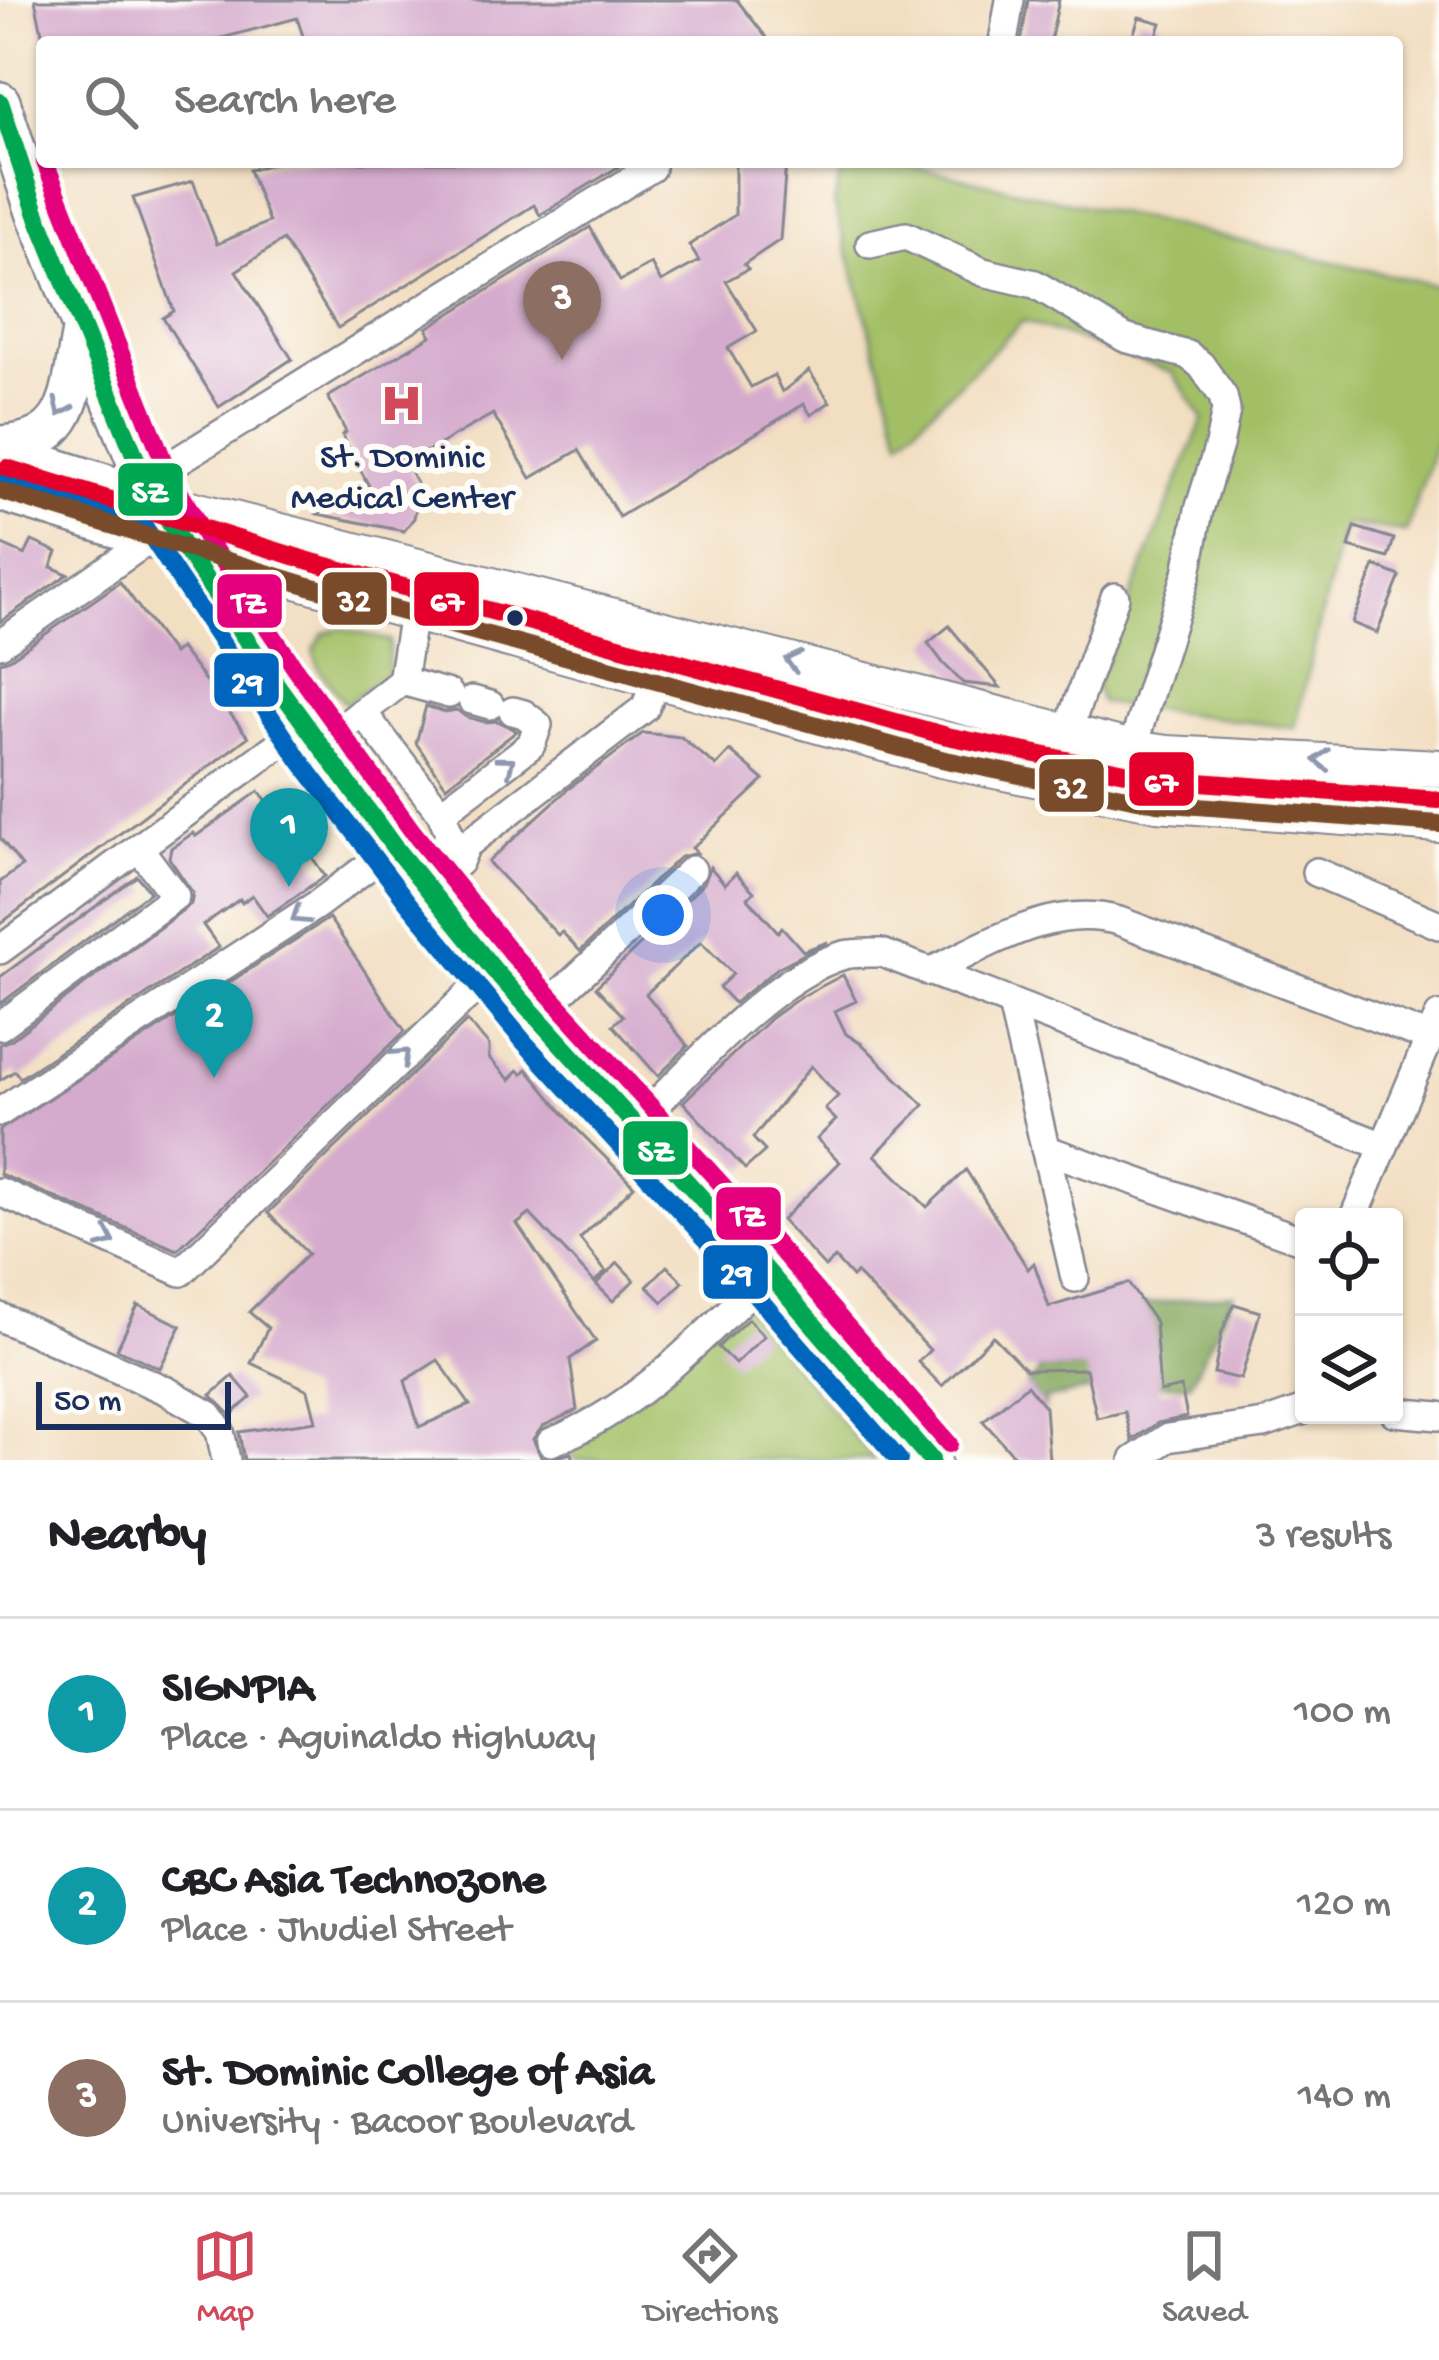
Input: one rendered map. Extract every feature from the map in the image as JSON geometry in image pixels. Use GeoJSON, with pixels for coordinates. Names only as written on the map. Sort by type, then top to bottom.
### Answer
{"type":"FeatureCollection","features":[{"type":"Feature","properties":{"kind":"highway"},"geometry":{"type":"LineString","coordinates":[[0,102],[36,212],[159,517],[412,870],[535,1017],[769,1273],[931,1460]]}},
{"type":"Feature","properties":{"kind":"highway"},"geometry":{"type":"LineString","coordinates":[[0,448],[28,444],[48,434],[70,393],[82,331]]}},
{"type":"Feature","properties":{"kind":"highway"},"geometry":{"type":"LineString","coordinates":[[0,448],[159,517]]}},
{"type":"Feature","properties":{"kind":"highway"},"geometry":{"type":"LineString","coordinates":[[0,491],[159,517]]}},
{"type":"Feature","properties":{"kind":"main road"},"geometry":{"type":"LineString","coordinates":[[159,517],[413,614],[893,747],[1157,803],[1439,824]]}},
{"type":"Feature","properties":{"kind":"main road"},"geometry":{"type":"LineString","coordinates":[[159,517],[677,631],[1132,748],[1167,754],[1439,768]]}},
{"type":"Feature","properties":{"kind":"main road"},"geometry":{"type":"LineString","coordinates":[[893,747],[906,690]]}},
{"type":"Feature","properties":{"kind":"street"},"geometry":{"type":"LineString","coordinates":[[1004,36],[1010,0]]}},
{"type":"Feature","properties":{"kind":"street"},"geometry":{"type":"LineString","coordinates":[[0,644],[159,517],[651,168]]}},
{"type":"Feature","properties":{"kind":"street"},"geometry":{"type":"LineString","coordinates":[[870,244],[906,236],[983,272],[1035,284],[1125,338],[1188,355],[1201,365],[1222,396],[1226,410],[1187,573],[1132,748]]}},
{"type":"Feature","properties":{"kind":"street"},"geometry":{"type":"LineString","coordinates":[[1067,733],[1115,597]]}},
{"type":"Feature","properties":{"kind":"street"},"geometry":{"type":"LineString","coordinates":[[0,950],[139,848],[312,735],[362,712],[402,681],[413,614]]}},
{"type":"Feature","properties":{"kind":"street"},"geometry":{"type":"LineString","coordinates":[[456,846],[645,708],[677,631]]}},
{"type":"Feature","properties":{"kind":"street"},"geometry":{"type":"LineString","coordinates":[[402,681],[481,702],[533,719],[538,725],[532,746],[441,813]]}},
{"type":"Feature","properties":{"kind":"street"},"geometry":{"type":"LineString","coordinates":[[0,1112],[318,904],[412,870],[459,862],[441,813],[362,712]]}},
{"type":"Feature","properties":{"kind":"street"},"geometry":{"type":"LineString","coordinates":[[0,1026],[175,896],[139,848]]}},
{"type":"Feature","properties":{"kind":"street"},"geometry":{"type":"LineString","coordinates":[[535,1017],[692,870]]}},
{"type":"Feature","properties":{"kind":"street"},"geometry":{"type":"LineString","coordinates":[[1316,872],[1439,925]]}},
{"type":"Feature","properties":{"kind":"street"},"geometry":{"type":"LineString","coordinates":[[928,972],[1045,920],[1090,915],[1434,1027],[1358,1208]]}},
{"type":"Feature","properties":{"kind":"street"},"geometry":{"type":"LineString","coordinates":[[634,1127],[757,1008],[814,968],[846,954],[881,953],[1384,1146]]}},
{"type":"Feature","properties":{"kind":"street"},"geometry":{"type":"LineString","coordinates":[[0,1192],[181,1272],[494,970]]}},
{"type":"Feature","properties":{"kind":"street"},"geometry":{"type":"LineString","coordinates":[[1012,1004],[1075,1277]]}},
{"type":"Feature","properties":{"kind":"street"},"geometry":{"type":"LineString","coordinates":[[1046,1149],[1295,1238]]}},
{"type":"Feature","properties":{"kind":"street"},"geometry":{"type":"LineString","coordinates":[[551,1442],[591,1427],[635,1397],[769,1273]]}},
{"type":"Feature","properties":{"kind":"street"},"geometry":{"type":"LineString","coordinates":[[0,1317],[198,1408],[220,1431],[226,1460]]}},
{"type":"Feature","properties":{"kind":"street"},"geometry":{"type":"LineString","coordinates":[[1134,1460],[1167,1438],[1264,1424],[1295,1413]]}},
{"type":"Feature","properties":{"kind":"street"},"geometry":{"type":"LineString","coordinates":[[1403,1413],[1439,1416]]}},
{"type":"Feature","properties":{"kind":"green space"},"geometry":{"type":"Polygon","coordinates":[[[843,168],[919,168],[1439,286],[1439,435],[1406,532],[1343,524],[1295,728],[1101,703],[1095,685],[1203,419],[1172,372],[1023,321],[901,440],[834,203],[843,168]]]}},
{"type":"Feature","properties":{"kind":"green space"},"geometry":{"type":"Polygon","coordinates":[[[340,628],[390,641],[387,675],[345,704],[318,668],[314,650],[323,634],[340,628]]]}},
{"type":"Feature","properties":{"kind":"green space"},"geometry":{"type":"Polygon","coordinates":[[[731,1290],[874,1460],[573,1460],[569,1441],[731,1290]]]}},
{"type":"Feature","properties":{"kind":"green space"},"geometry":{"type":"Polygon","coordinates":[[[1234,1294],[1190,1384],[1116,1385],[1045,1399],[1045,1407],[1027,1385],[1039,1375],[1038,1370],[1081,1369],[1143,1305],[1234,1294]]]}},
{"type":"Feature","properties":{"kind":"building"},"geometry":{"type":"Polygon","coordinates":[[[35,0],[737,0],[765,36],[303,36],[297,18],[230,36],[43,36],[35,0]]]}},
{"type":"Feature","properties":{"kind":"building"},"geometry":{"type":"Polygon","coordinates":[[[1028,0],[1059,0],[1051,36],[1022,36],[1028,0]]]}},
{"type":"Feature","properties":{"kind":"building"},"geometry":{"type":"Polygon","coordinates":[[[1139,17],[1161,23],[1157,36],[1133,36],[1139,17]]]}},
{"type":"Feature","properties":{"kind":"building"},"geometry":{"type":"Polygon","coordinates":[[[616,168],[540,215],[534,205],[338,328],[283,240],[236,271],[292,359],[219,407],[163,318],[174,311],[133,198],[193,181],[217,244],[269,222],[249,170],[616,168]]]}},
{"type":"Feature","properties":{"kind":"building"},"geometry":{"type":"Polygon","coordinates":[[[735,168],[786,168],[780,240],[744,264],[748,269],[726,281],[757,331],[728,348],[751,387],[774,375],[782,392],[809,371],[830,402],[811,415],[804,404],[619,517],[579,450],[531,478],[493,414],[406,463],[420,490],[414,518],[404,531],[318,514],[369,486],[328,397],[431,336],[427,328],[590,227],[620,281],[651,264],[661,282],[699,261],[689,245],[735,215],[735,168]]]}},
{"type":"Feature","properties":{"kind":"building"},"geometry":{"type":"Polygon","coordinates":[[[1355,527],[1394,539],[1388,558],[1349,547],[1355,527]]]}},
{"type":"Feature","properties":{"kind":"building"},"geometry":{"type":"Polygon","coordinates":[[[32,541],[57,552],[51,567],[68,574],[0,622],[0,544],[25,555],[32,541]]]}},
{"type":"Feature","properties":{"kind":"building"},"geometry":{"type":"Polygon","coordinates":[[[1375,566],[1400,576],[1377,633],[1352,623],[1375,566]]]}},
{"type":"Feature","properties":{"kind":"building"},"geometry":{"type":"Polygon","coordinates":[[[120,582],[173,654],[180,648],[248,737],[0,924],[0,882],[22,866],[0,838],[0,662],[120,582]]]}},
{"type":"Feature","properties":{"kind":"building"},"geometry":{"type":"Polygon","coordinates":[[[949,626],[1000,687],[963,683],[943,663],[928,643],[949,626]]]}},
{"type":"Feature","properties":{"kind":"building"},"geometry":{"type":"Polygon","coordinates":[[[426,706],[457,710],[485,722],[498,721],[517,731],[446,786],[416,743],[426,706]]]}},
{"type":"Feature","properties":{"kind":"building"},"geometry":{"type":"Polygon","coordinates":[[[643,733],[681,737],[716,766],[730,751],[764,780],[692,848],[697,853],[680,857],[580,951],[562,932],[558,935],[488,862],[568,789],[643,733]]]}},
{"type":"Feature","properties":{"kind":"building"},"geometry":{"type":"Polygon","coordinates":[[[259,791],[287,830],[303,818],[323,845],[310,854],[325,876],[267,916],[252,895],[242,903],[240,899],[203,925],[219,947],[20,1078],[15,1071],[0,1080],[0,1044],[191,904],[193,893],[169,858],[171,848],[259,791]]]}},
{"type":"Feature","properties":{"kind":"building"},"geometry":{"type":"Polygon","coordinates":[[[710,867],[725,884],[736,873],[754,892],[748,898],[778,932],[782,927],[803,951],[828,942],[779,967],[734,1003],[719,987],[733,974],[701,942],[646,994],[688,1046],[658,1076],[613,1025],[623,1016],[596,987],[704,883],[710,867]]]}},
{"type":"Feature","properties":{"kind":"building"},"geometry":{"type":"Polygon","coordinates":[[[137,876],[150,892],[0,1004],[0,977],[137,876]]]}},
{"type":"Feature","properties":{"kind":"building"},"geometry":{"type":"Polygon","coordinates":[[[329,918],[405,1031],[177,1250],[0,1174],[0,1130],[329,918]]]}},
{"type":"Feature","properties":{"kind":"building"},"geometry":{"type":"Polygon","coordinates":[[[843,975],[856,1001],[835,1011],[846,1034],[924,1105],[875,1155],[927,1207],[966,1170],[1028,1269],[1034,1263],[1049,1307],[1128,1283],[1155,1322],[1160,1392],[1181,1387],[1187,1417],[1158,1423],[1132,1440],[1125,1412],[1097,1418],[1086,1369],[1026,1370],[993,1336],[942,1386],[918,1362],[930,1350],[856,1273],[852,1277],[835,1258],[825,1267],[782,1220],[840,1162],[817,1139],[836,1120],[825,1109],[838,1096],[811,1066],[753,1138],[765,1151],[745,1169],[683,1102],[771,1018],[843,975]]]}},
{"type":"Feature","properties":{"kind":"building"},"geometry":{"type":"Polygon","coordinates":[[[467,1021],[489,1045],[489,1058],[510,1080],[518,1070],[522,1074],[527,1069],[574,1126],[634,1186],[580,1239],[606,1272],[594,1282],[530,1214],[517,1224],[596,1341],[570,1359],[577,1410],[543,1426],[533,1439],[541,1457],[550,1460],[244,1460],[239,1432],[316,1421],[308,1390],[251,1363],[268,1328],[249,1312],[308,1254],[268,1213],[467,1021]],[[438,1360],[405,1381],[419,1427],[470,1405],[438,1360]]]}},
{"type":"Feature","properties":{"kind":"building"},"geometry":{"type":"Polygon","coordinates":[[[618,1263],[634,1280],[613,1301],[596,1284],[618,1263]]]}},
{"type":"Feature","properties":{"kind":"building"},"geometry":{"type":"Polygon","coordinates":[[[667,1266],[683,1282],[663,1302],[647,1286],[667,1266]]]}},
{"type":"Feature","properties":{"kind":"building"},"geometry":{"type":"Polygon","coordinates":[[[1234,1304],[1260,1312],[1241,1379],[1214,1373],[1222,1332],[1234,1304]]]}},
{"type":"Feature","properties":{"kind":"building"},"geometry":{"type":"Polygon","coordinates":[[[138,1305],[181,1326],[160,1368],[117,1349],[138,1305]]]}},
{"type":"Feature","properties":{"kind":"building"},"geometry":{"type":"Polygon","coordinates":[[[748,1319],[764,1336],[735,1364],[718,1347],[748,1319]]]}},
{"type":"Feature","properties":{"kind":"building"},"geometry":{"type":"Polygon","coordinates":[[[233,1376],[251,1397],[231,1415],[211,1395],[233,1376]]]}},
{"type":"Feature","properties":{"kind":"building"},"geometry":{"type":"Polygon","coordinates":[[[1027,1385],[1045,1407],[1049,1460],[1018,1460],[983,1421],[1027,1385]]]}},
{"type":"Feature","properties":{"kind":"transit line","name":"SZ"},"geometry":{"type":"LineString","coordinates":[[0,102],[36,212],[145,481],[279,688],[394,847],[494,970],[746,1247],[931,1460]]}},
{"type":"Feature","properties":{"kind":"transit line","name":"TZ"},"geometry":{"type":"LineString","coordinates":[[47,168],[167,470],[205,536],[299,674],[413,832],[512,954],[764,1231],[949,1444]]}},
{"type":"Feature","properties":{"kind":"transit line","name":"67"},"geometry":{"type":"LineString","coordinates":[[7,468],[316,563],[947,736],[1160,779],[1439,800]]}},
{"type":"Feature","properties":{"kind":"transit line","name":"29"},"geometry":{"type":"LineString","coordinates":[[0,476],[140,520],[299,759],[409,904],[525,1043],[728,1263],[899,1460]]}},
{"type":"Feature","properties":{"kind":"transit line","name":"32"},"geometry":{"type":"LineString","coordinates":[[0,491],[309,586],[941,759],[1157,803],[1439,824]]}},
{"type":"Feature","properties":{"kind":"place","name":"St. Dominic College of Asia"},"geometry":{"type":"Point","coordinates":[562,360]}},
{"type":"Feature","properties":{"kind":"place","name":"St. Dominic Medical Center"},"geometry":{"type":"Point","coordinates":[402,403]}},
{"type":"Feature","properties":{"kind":"place","name":"SIGNPIA"},"geometry":{"type":"Point","coordinates":[289,887]}},
{"type":"Feature","properties":{"kind":"place","name":"CBC Asia Technozone"},"geometry":{"type":"Point","coordinates":[214,1078]}}]}
